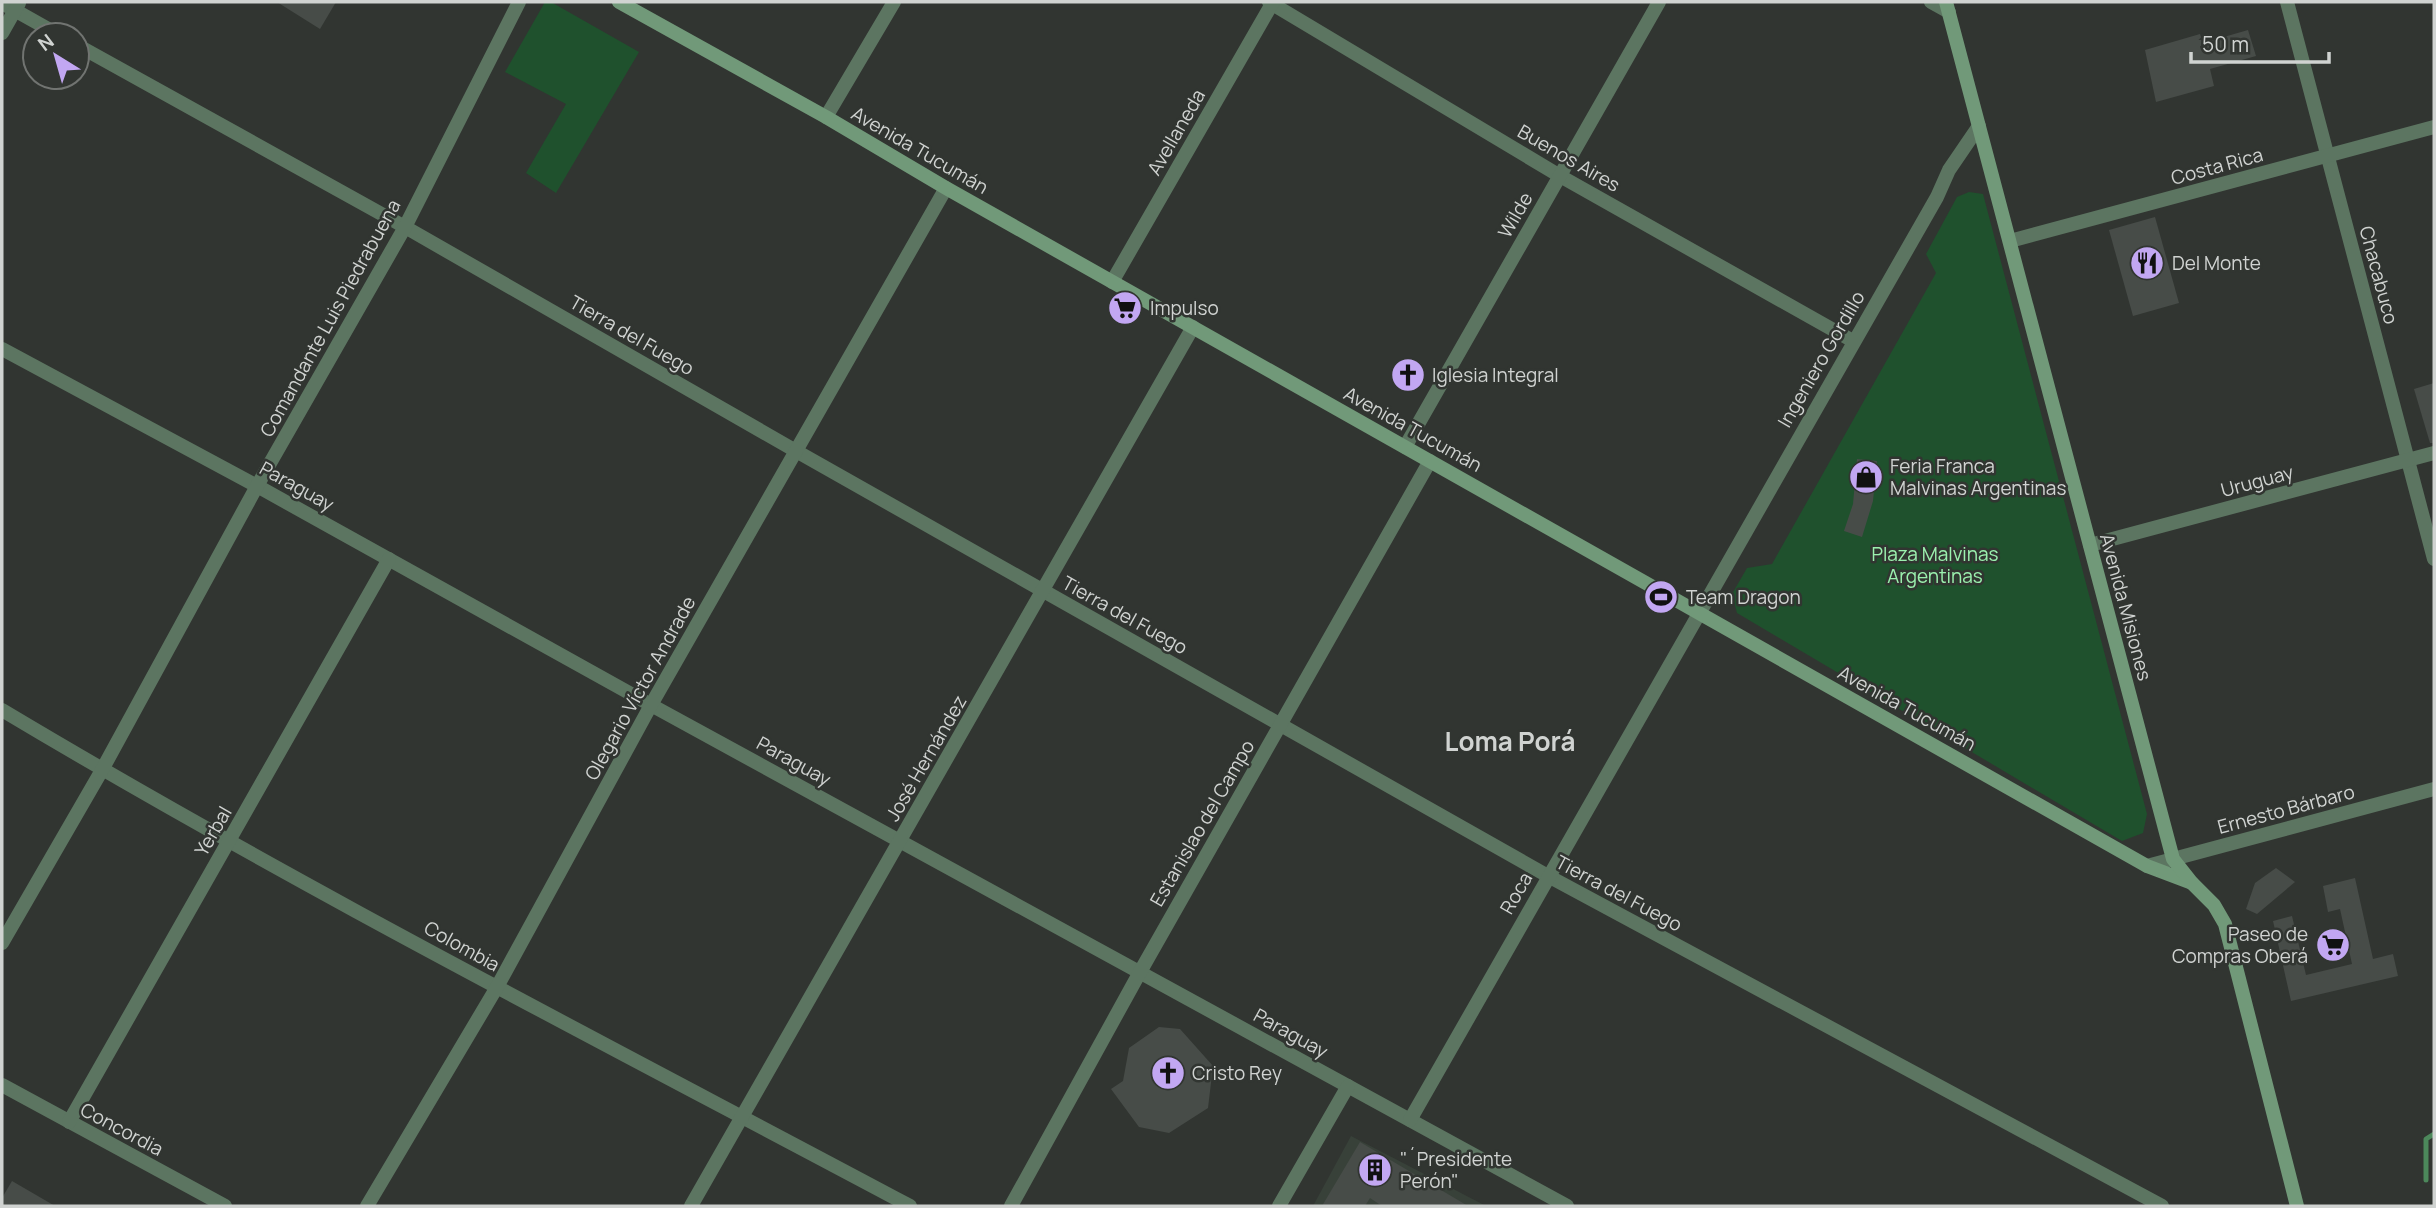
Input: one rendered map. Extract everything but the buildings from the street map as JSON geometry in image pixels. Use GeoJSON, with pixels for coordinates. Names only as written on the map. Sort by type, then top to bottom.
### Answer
{"type":"FeatureCollection","features":[{"type":"Feature","properties":{"kind":"main road","name":"Avenida Tucumán"},"geometry":{"type":"LineString","coordinates":[[619,2],[2147,866],[2192,883]]}},
{"type":"Feature","properties":{"kind":"main road","name":"Avenida Misiones"},"geometry":{"type":"LineString","coordinates":[[1948,7],[2173,859],[2214,905],[2225,925],[2297,1206]]}},
{"type":"Feature","properties":{"kind":"street","name":"Comandante Luis Piedrabuena"},"geometry":{"type":"LineString","coordinates":[[2,943],[102,770],[257,486],[405,227],[519,2]]}},
{"type":"Feature","properties":{"kind":"street"},"geometry":{"type":"LineString","coordinates":[[826,117],[894,2]]}},
{"type":"Feature","properties":{"kind":"street","name":"Buenos Aires"},"geometry":{"type":"LineString","coordinates":[[1271,2],[1560,176],[1853,341]]}},
{"type":"Feature","properties":{"kind":"street","name":"Avellaneda"},"geometry":{"type":"LineString","coordinates":[[1112,282],[1271,2]]}},
{"type":"Feature","properties":{"kind":"street","name":"Wilde"},"geometry":{"type":"LineString","coordinates":[[1405,447],[1659,2]]}},
{"type":"Feature","properties":{"kind":"street"},"geometry":{"type":"LineString","coordinates":[[1931,2],[1948,7]]}},
{"type":"Feature","properties":{"kind":"street","name":"Chacabuco"},"geometry":{"type":"LineString","coordinates":[[2287,2],[2434,559]]}},
{"type":"Feature","properties":{"kind":"street"},"geometry":{"type":"LineString","coordinates":[[2,33],[12,5],[38,21]]}},
{"type":"Feature","properties":{"kind":"street","name":"Tierra del Fuego"},"geometry":{"type":"LineString","coordinates":[[91,53],[405,227],[1548,876],[2162,1206]]}},
{"type":"Feature","properties":{"kind":"street","name":"Ingeniero Gordillo"},"geometry":{"type":"LineString","coordinates":[[1698,612],[1937,197],[1949,170],[1979,126]]}},
{"type":"Feature","properties":{"kind":"street","name":"Costa Rica"},"geometry":{"type":"LineString","coordinates":[[2010,241],[2434,127]]}},
{"type":"Feature","properties":{"kind":"street","name":"Olegario Víctor Andrade"},"geometry":{"type":"LineString","coordinates":[[367,1206],[497,987],[651,705],[946,188]]}},
{"type":"Feature","properties":{"kind":"street","name":"José Hernández"},"geometry":{"type":"LineString","coordinates":[[691,1206],[1193,327]]}},
{"type":"Feature","properties":{"kind":"street","name":"Paraguay"},"geometry":{"type":"LineString","coordinates":[[2,349],[257,486],[651,705],[1567,1206]]}},
{"type":"Feature","properties":{"kind":"street","name":"Uruguay"},"geometry":{"type":"LineString","coordinates":[[2090,545],[2434,453]]}},
{"type":"Feature","properties":{"kind":"street","name":"Estanislao del Campo"},"geometry":{"type":"LineString","coordinates":[[1011,1206],[1140,972],[1430,461]]}},
{"type":"Feature","properties":{"kind":"street","name":"Yerbal"},"geometry":{"type":"LineString","coordinates":[[69,1122],[389,559]]}},
{"type":"Feature","properties":{"kind":"street","name":"Roca"},"geometry":{"type":"LineString","coordinates":[[1410,1120],[1698,612]]}},
{"type":"Feature","properties":{"kind":"street","name":"Colombia"},"geometry":{"type":"LineString","coordinates":[[2,710],[102,770],[497,987],[910,1206]]}},
{"type":"Feature","properties":{"kind":"street","name":"Ernesto Bárbaro"},"geometry":{"type":"LineString","coordinates":[[2147,866],[2434,789]]}},
{"type":"Feature","properties":{"kind":"street","name":"Concordia"},"geometry":{"type":"LineString","coordinates":[[2,1085],[225,1206]]}},
{"type":"Feature","properties":{"kind":"street"},"geometry":{"type":"LineString","coordinates":[[1279,1206],[1348,1086]]}},
{"type":"Feature","properties":{"kind":"shaded area","name":"\"´Presidente Perón\""},"geometry":{"type":"Polygon","coordinates":[[[1351,1136],[1486,1206],[1313,1206],[1351,1136]]]}},
{"type":"Feature","properties":{"kind":"green space"},"geometry":{"type":"Polygon","coordinates":[[[545,2],[551,2],[639,52],[556,193],[526,173],[566,104],[505,72],[545,2]]]}},
{"type":"Feature","properties":{"kind":"green space","name":"Plaza Malvinas Argentinas"},"geometry":{"type":"Polygon","coordinates":[[[1969,192],[1983,194],[2147,814],[2143,833],[2122,841],[1737,613],[1732,594],[1747,568],[1772,564],[1936,273],[1926,254],[1957,197],[1969,192]]]}},
{"type":"Feature","properties":{"kind":"waterway"},"geometry":{"type":"LineString","coordinates":[[2426,1180],[2426,1139],[2434,1134]]}},
{"type":"Feature","properties":{"kind":"place","name":"Del Monte"},"geometry":{"type":"Point","coordinates":[2147,263]}},
{"type":"Feature","properties":{"kind":"place","name":"Impulso"},"geometry":{"type":"Point","coordinates":[1125,308]}},
{"type":"Feature","properties":{"kind":"place","name":"Iglesia Integral"},"geometry":{"type":"Point","coordinates":[1408,375]}},
{"type":"Feature","properties":{"kind":"place","name":"Feria Franca Malvinas Argentinas"},"geometry":{"type":"Point","coordinates":[1866,477]}},
{"type":"Feature","properties":{"kind":"place","name":"Team Dragon"},"geometry":{"type":"Point","coordinates":[1661,597]}},
{"type":"Feature","properties":{"kind":"place","name":"Paseo de Compras Oberá"},"geometry":{"type":"Point","coordinates":[2333,945]}},
{"type":"Feature","properties":{"kind":"place","name":"Cristo Rey"},"geometry":{"type":"Point","coordinates":[1168,1073]}},
{"type":"Feature","properties":{"kind":"place","name":"\"´Presidente Perón\""},"geometry":{"type":"Point","coordinates":[1375,1170]}},
{"type":"Feature","properties":{"kind":"district","name":"Loma Porá"},"geometry":{"type":"Point","coordinates":[1510,741]}}]}
